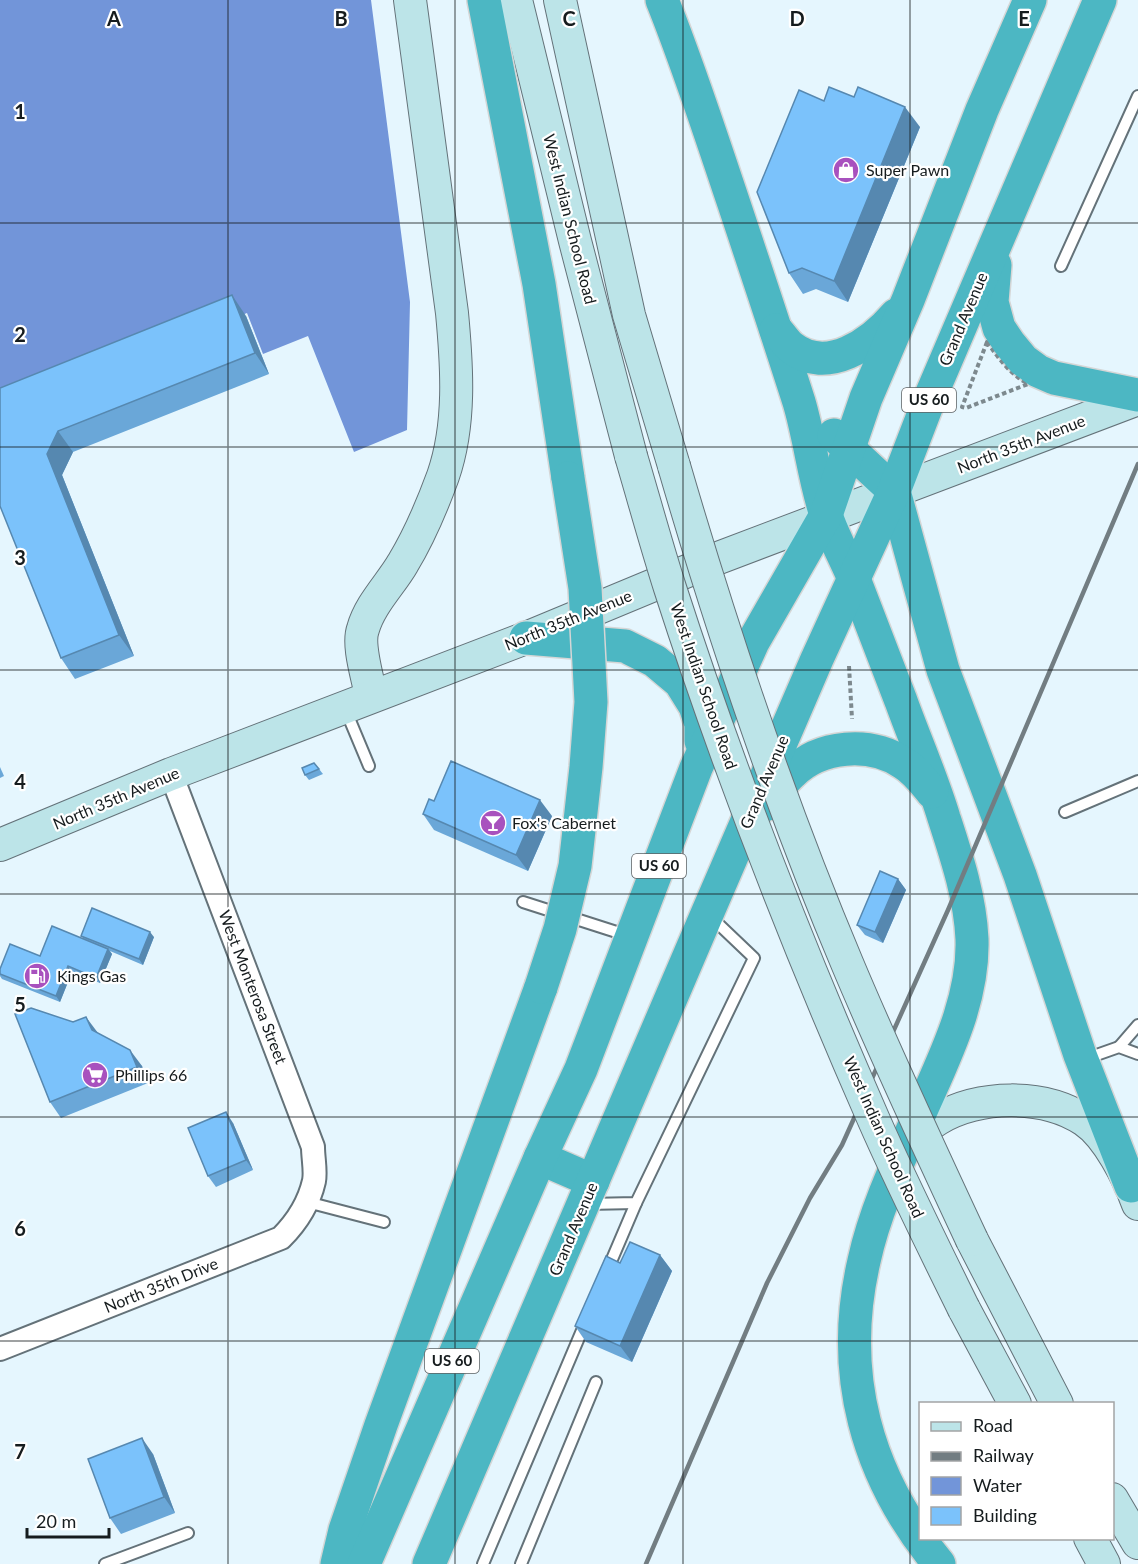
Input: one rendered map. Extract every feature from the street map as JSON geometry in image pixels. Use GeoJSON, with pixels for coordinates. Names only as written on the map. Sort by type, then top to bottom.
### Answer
{"type":"FeatureCollection","features":[{"type":"Feature","properties":{"kind":"highway"},"geometry":{"type":"LineString","coordinates":[[337,1564],[345,1530],[374,1446],[560,929],[575,866],[586,767],[591,702],[585,588],[539,284],[484,0]]}},
{"type":"Feature","properties":{"kind":"highway"},"geometry":{"type":"LineString","coordinates":[[662,0],[692,80],[776,330],[800,408],[826,515],[854,579],[938,798],[962,875],[970,914],[972,944],[969,978],[960,1019],[902,1154],[865,1257],[857,1293],[854,1330],[856,1368],[864,1419],[885,1482],[919,1538]]}},
{"type":"Feature","properties":{"kind":"highway","name":"US 60"},"geometry":{"type":"LineString","coordinates":[[364,1564],[540,1158],[581,1069],[696,768],[753,642],[826,515],[866,398],[908,300],[982,110],[1030,0]]}},
{"type":"Feature","properties":{"kind":"highway","name":"Grand Avenue"},"geometry":{"type":"LineString","coordinates":[[429,1564],[739,840],[894,491],[928,400],[1100,0]]}},
{"type":"Feature","properties":{"kind":"highway"},"geometry":{"type":"LineString","coordinates":[[1005,222],[995,263],[992,302],[999,328],[1009,343],[1023,360],[1038,371],[1054,378],[1138,397]]}},
{"type":"Feature","properties":{"kind":"highway"},"geometry":{"type":"LineString","coordinates":[[776,330],[791,347],[811,357],[823,358],[846,354],[870,340],[886,326],[908,300]]}},
{"type":"Feature","properties":{"kind":"highway"},"geometry":{"type":"LineString","coordinates":[[800,408],[849,447],[894,491],[943,670],[1020,875],[1083,1060],[1135,1195]]}},
{"type":"Feature","properties":{"kind":"highway"},"geometry":{"type":"LineString","coordinates":[[526,638],[625,646],[666,670],[680,682],[695,706],[702,744],[696,768]]}},
{"type":"Feature","properties":{"kind":"highway"},"geometry":{"type":"LineString","coordinates":[[739,840],[792,772],[805,762],[828,753],[851,748],[884,753],[902,762],[917,774],[938,798]]}},
{"type":"Feature","properties":{"kind":"highway"},"geometry":{"type":"LineString","coordinates":[[540,1158],[588,1193]]}},
{"type":"Feature","properties":{"kind":"highway"},"geometry":{"type":"LineString","coordinates":[[921,1540],[939,1564]]}},
{"type":"Feature","properties":{"kind":"main road"},"geometry":{"type":"LineString","coordinates":[[358,701],[363,629],[379,598],[404,562],[424,525],[444,473],[455,406],[456,364],[452,313],[410,0]]}},
{"type":"Feature","properties":{"kind":"main road","name":"West Indian School Road"},"geometry":{"type":"LineString","coordinates":[[516,0],[630,456],[696,665],[771,873],[873,1119],[964,1309],[1014,1402]]}},
{"type":"Feature","properties":{"kind":"main road"},"geometry":{"type":"LineString","coordinates":[[560,0],[629,315],[711,590],[797,836],[847,963],[902,1089],[972,1240],[1056,1402]]}},
{"type":"Feature","properties":{"kind":"main road","name":"North 35th Avenue"},"geometry":{"type":"LineString","coordinates":[[0,845],[171,774],[526,638],[826,515],[1138,397]]}},
{"type":"Feature","properties":{"kind":"main road"},"geometry":{"type":"LineString","coordinates":[[902,1154],[920,1132],[939,1118],[984,1103],[1029,1101],[1049,1105],[1083,1119],[1096,1130],[1108,1145],[1135,1195]]}},
{"type":"Feature","properties":{"kind":"main road"},"geometry":{"type":"LineString","coordinates":[[1114,1501],[1138,1543]]}},
{"type":"Feature","properties":{"kind":"main road"},"geometry":{"type":"LineString","coordinates":[[1091,1540],[1104,1564]]}},
{"type":"Feature","properties":{"kind":"street","name":"West Monterosa Street"},"geometry":{"type":"LineString","coordinates":[[171,774],[313,1147],[314,1179],[307,1202]]}},
{"type":"Feature","properties":{"kind":"street","name":"North 35th Drive"},"geometry":{"type":"LineString","coordinates":[[0,1349],[281,1238],[296,1223],[307,1202]]}},
{"type":"Feature","properties":{"kind":"lane"},"geometry":{"type":"LineString","coordinates":[[1061,266],[1138,96]]}},
{"type":"Feature","properties":{"kind":"lane"},"geometry":{"type":"LineString","coordinates":[[358,701],[369,766]]}},
{"type":"Feature","properties":{"kind":"lane"},"geometry":{"type":"LineString","coordinates":[[1065,812],[1138,781]]}},
{"type":"Feature","properties":{"kind":"lane"},"geometry":{"type":"LineString","coordinates":[[523,902],[632,937]]}},
{"type":"Feature","properties":{"kind":"lane"},"geometry":{"type":"LineString","coordinates":[[603,1279],[636,1203],[754,958],[707,914]]}},
{"type":"Feature","properties":{"kind":"lane"},"geometry":{"type":"LineString","coordinates":[[1083,1060],[1119,1047],[1138,1025]]}},
{"type":"Feature","properties":{"kind":"lane"},"geometry":{"type":"LineString","coordinates":[[1119,1047],[1138,1054]]}},
{"type":"Feature","properties":{"kind":"lane"},"geometry":{"type":"LineString","coordinates":[[588,1193],[636,1203]]}},
{"type":"Feature","properties":{"kind":"lane"},"geometry":{"type":"LineString","coordinates":[[307,1202],[384,1222]]}},
{"type":"Feature","properties":{"kind":"lane"},"geometry":{"type":"LineString","coordinates":[[483,1564],[590,1312]]}},
{"type":"Feature","properties":{"kind":"lane"},"geometry":{"type":"LineString","coordinates":[[520,1564],[596,1382]]}},
{"type":"Feature","properties":{"kind":"lane"},"geometry":{"type":"LineString","coordinates":[[105,1564],[188,1533]]}},
{"type":"Feature","properties":{"kind":"path"},"geometry":{"type":"LineString","coordinates":[[987,342],[998,359],[1014,376],[1028,384],[966,409],[962,407],[962,402],[987,342]]}},
{"type":"Feature","properties":{"kind":"path"},"geometry":{"type":"LineString","coordinates":[[849,666],[853,729]]}},
{"type":"Feature","properties":{"kind":"water"},"geometry":{"type":"Polygon","coordinates":[[[0,0],[371,0],[410,302],[407,430],[354,452],[308,336],[263,354],[247,313],[0,412],[0,0]]]}},
{"type":"Feature","properties":{"kind":"building","name":"Super Pawn"},"geometry":{"type":"Polygon","coordinates":[[[829,87],[854,97],[858,87],[905,107],[834,281],[802,268],[789,273],[757,192],[799,90],[824,101],[829,87]]]}},
{"type":"Feature","properties":{"kind":"building"},"geometry":{"type":"Polygon","coordinates":[[[232,295],[255,353],[58,431],[47,454],[119,635],[61,658],[0,506],[0,388],[232,295]]]}},
{"type":"Feature","properties":{"kind":"building","name":"Fox's Cabernet"},"geometry":{"type":"Polygon","coordinates":[[[451,761],[540,800],[516,855],[423,814],[429,799],[434,801],[451,761]]]}},
{"type":"Feature","properties":{"kind":"building"},"geometry":{"type":"Polygon","coordinates":[[[314,763],[319,769],[305,775],[302,768],[314,763]]]}},
{"type":"Feature","properties":{"kind":"building"},"geometry":{"type":"Polygon","coordinates":[[[880,871],[898,879],[875,932],[857,925],[880,871]]]}},
{"type":"Feature","properties":{"kind":"building","name":"Kings Gas"},"geometry":{"type":"Polygon","coordinates":[[[92,908],[150,932],[139,959],[81,936],[92,908]]]}},
{"type":"Feature","properties":{"kind":"building"},"geometry":{"type":"Polygon","coordinates":[[[52,926],[108,949],[96,978],[68,966],[56,996],[0,974],[10,944],[40,956],[52,926]]]}},
{"type":"Feature","properties":{"kind":"building","name":"Phillips 66"},"geometry":{"type":"Polygon","coordinates":[[[31,1008],[73,1022],[86,1017],[92,1030],[130,1050],[137,1067],[50,1102],[15,1014],[31,1008]]]}},
{"type":"Feature","properties":{"kind":"building"},"geometry":{"type":"Polygon","coordinates":[[[226,1112],[246,1160],[208,1176],[188,1128],[226,1112]]]}},
{"type":"Feature","properties":{"kind":"building"},"geometry":{"type":"Polygon","coordinates":[[[630,1242],[660,1255],[620,1346],[575,1326],[606,1256],[620,1263],[630,1242]]]}},
{"type":"Feature","properties":{"kind":"building"},"geometry":{"type":"Polygon","coordinates":[[[142,1438],[164,1497],[110,1518],[88,1459],[142,1438]]]}},
{"type":"Feature","properties":{"kind":"railway"},"geometry":{"type":"LineString","coordinates":[[646,1564],[767,1283],[810,1198],[842,1145],[948,910],[1138,464]]}},
{"type":"Feature","properties":{"kind":"place","name":"Super Pawn"},"geometry":{"type":"Point","coordinates":[846,170]}},
{"type":"Feature","properties":{"kind":"place","name":"Fox's Cabernet"},"geometry":{"type":"Point","coordinates":[493,823]}},
{"type":"Feature","properties":{"kind":"place","name":"Kings Gas"},"geometry":{"type":"Point","coordinates":[37,976]}},
{"type":"Feature","properties":{"kind":"place","name":"Phillips 66"},"geometry":{"type":"Point","coordinates":[95,1075]}}]}
